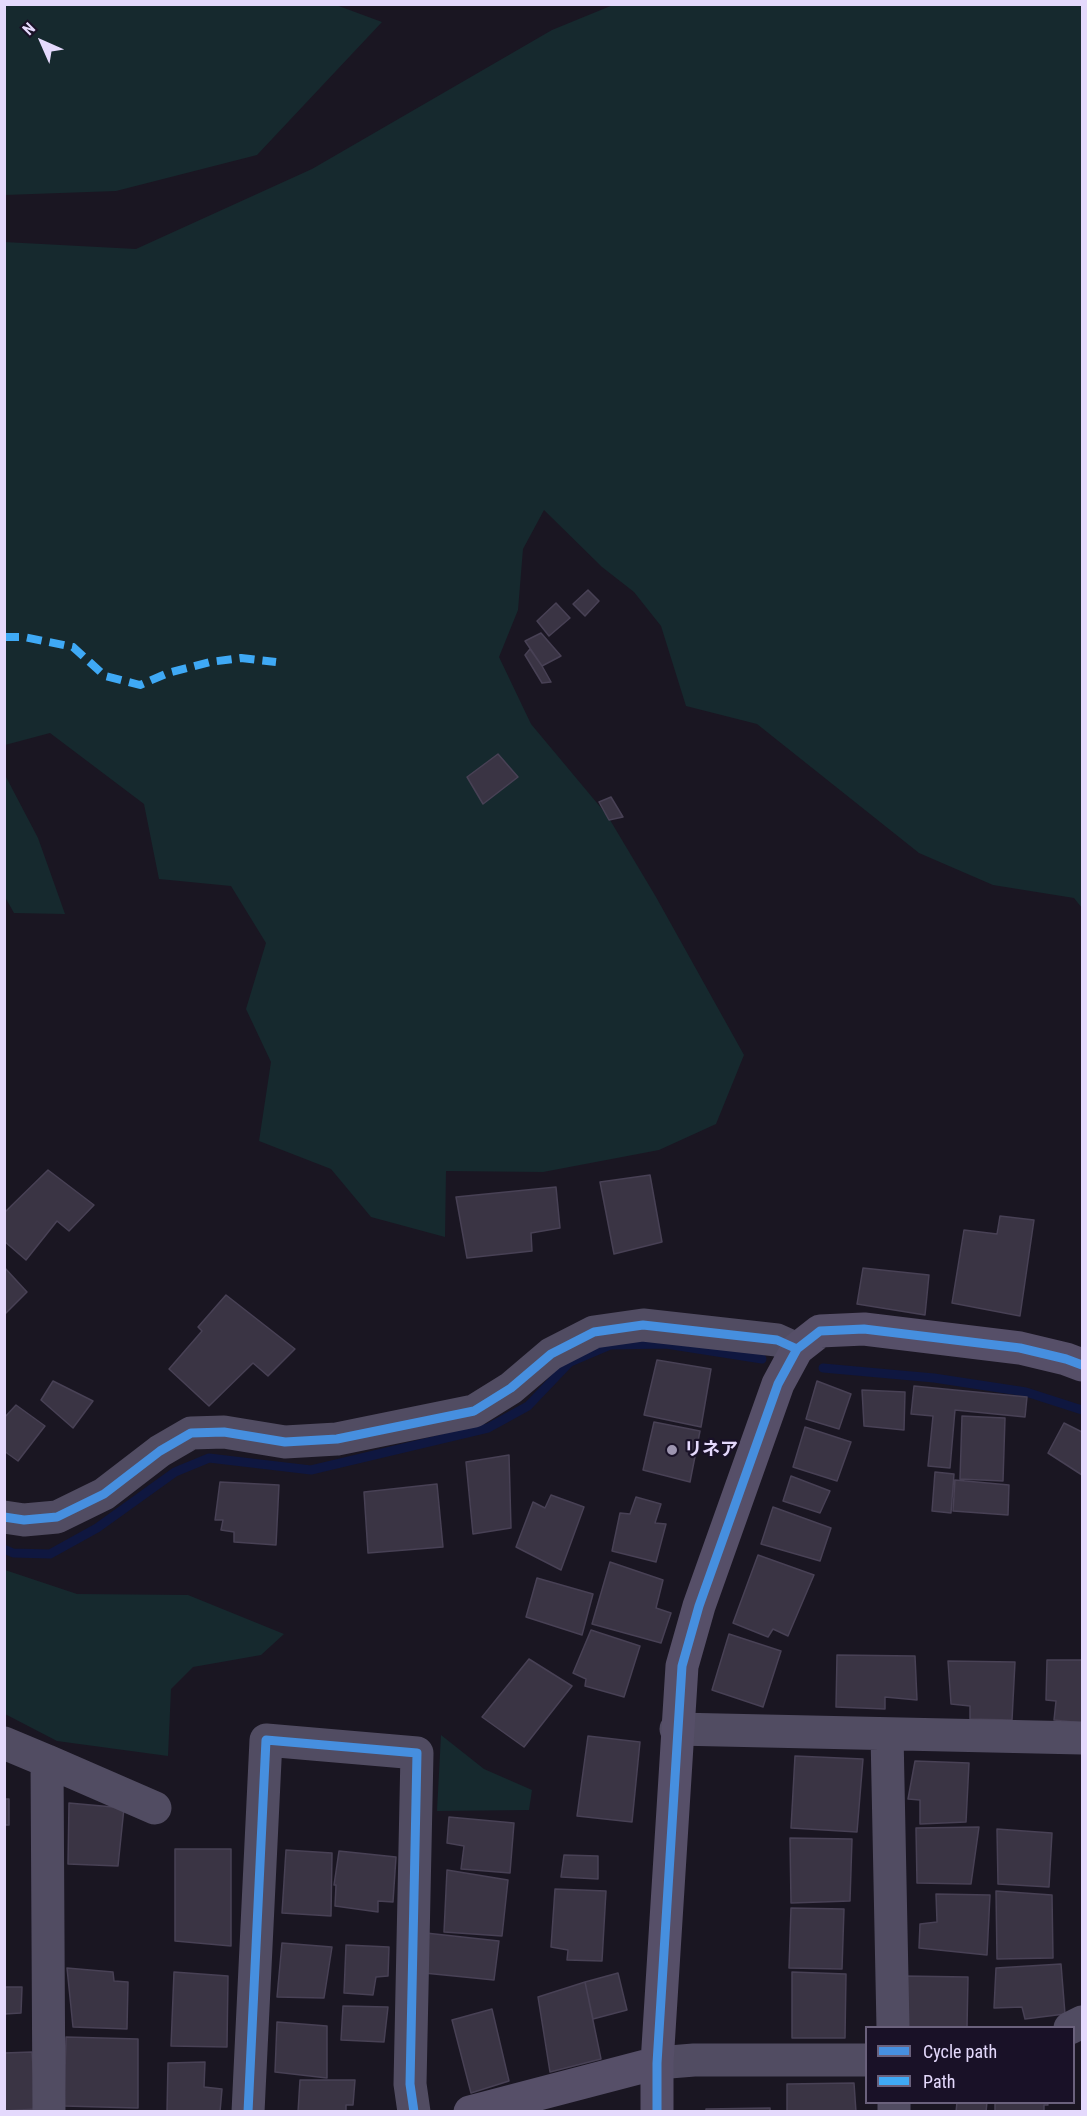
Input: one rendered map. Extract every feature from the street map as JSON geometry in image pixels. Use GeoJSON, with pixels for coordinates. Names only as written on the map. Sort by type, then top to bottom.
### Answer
{"type":"FeatureCollection","features":[{"type":"Feature","properties":{"kind":"street"},"geometry":{"type":"LineString","coordinates":[[4,1517],[24,1520],[57,1517],[104,1494],[160,1450],[191,1433],[224,1432],[285,1442],[337,1439],[474,1411],[511,1388],[551,1354],[594,1332],[643,1324],[777,1340],[797,1349]]}},
{"type":"Feature","properties":{"kind":"street"},"geometry":{"type":"LineString","coordinates":[[657,2112],[657,2063],[676,1729],[682,1666],[699,1605],[778,1384],[797,1349],[820,1331],[864,1329],[1020,1348],[1083,1365]]}},
{"type":"Feature","properties":{"kind":"street"},"geometry":{"type":"LineString","coordinates":[[676,1729],[1083,1738]]}},
{"type":"Feature","properties":{"kind":"street"},"geometry":{"type":"LineString","coordinates":[[887,1734],[893,2026]]}},
{"type":"Feature","properties":{"kind":"street"},"geometry":{"type":"LineString","coordinates":[[248,2112],[266,1740],[417,1753],[410,2084],[414,2112]]}},
{"type":"Feature","properties":{"kind":"street"},"geometry":{"type":"LineString","coordinates":[[4,1743],[155,1808]]}},
{"type":"Feature","properties":{"kind":"street"},"geometry":{"type":"LineString","coordinates":[[47,1761],[50,2112]]}},
{"type":"Feature","properties":{"kind":"street"},"geometry":{"type":"LineString","coordinates":[[470,2112],[657,2063],[694,2060],[865,2060]]}},
{"type":"Feature","properties":{"kind":"green space"},"geometry":{"type":"Polygon","coordinates":[[[4,5],[336,5],[382,22],[257,155],[116,191],[5,195],[4,5]]]}},
{"type":"Feature","properties":{"kind":"green space"},"geometry":{"type":"Polygon","coordinates":[[[613,5],[1082,5],[1082,908],[1074,898],[993,885],[919,853],[757,724],[686,706],[661,626],[634,592],[602,567],[544,510],[523,549],[518,610],[499,657],[531,724],[607,815],[656,897],[744,1055],[716,1124],[659,1150],[543,1172],[446,1171],[445,1237],[371,1217],[331,1169],[259,1141],[271,1062],[246,1009],[266,943],[231,886],[159,879],[144,804],[50,733],[5,745],[4,242],[136,249],[312,169],[552,30],[613,5]]]}},
{"type":"Feature","properties":{"kind":"green space"},"geometry":{"type":"Polygon","coordinates":[[[5,775],[38,838],[65,914],[14,913],[5,897],[5,775]]]}},
{"type":"Feature","properties":{"kind":"green space"},"geometry":{"type":"Polygon","coordinates":[[[5,1570],[77,1594],[188,1595],[284,1634],[261,1655],[193,1667],[171,1689],[168,1756],[57,1741],[5,1714],[5,1570]]]}},
{"type":"Feature","properties":{"kind":"green space"},"geometry":{"type":"Polygon","coordinates":[[[441,1735],[484,1769],[532,1790],[529,1810],[437,1811],[441,1735]]]}},
{"type":"Feature","properties":{"kind":"building"},"geometry":{"type":"Polygon","coordinates":[[[588,590],[599,601],[585,616],[573,604],[588,590]]]}},
{"type":"Feature","properties":{"kind":"building"},"geometry":{"type":"Polygon","coordinates":[[[556,603],[570,618],[549,636],[537,621],[556,603]]]}},
{"type":"Feature","properties":{"kind":"building"},"geometry":{"type":"Polygon","coordinates":[[[541,633],[561,656],[542,666],[525,641],[541,633]]]}},
{"type":"Feature","properties":{"kind":"building"},"geometry":{"type":"Polygon","coordinates":[[[530,649],[551,682],[542,683],[525,655],[530,649]]]}},
{"type":"Feature","properties":{"kind":"building"},"geometry":{"type":"Polygon","coordinates":[[[498,754],[518,777],[483,804],[467,777],[498,754]]]}},
{"type":"Feature","properties":{"kind":"building"},"geometry":{"type":"Polygon","coordinates":[[[611,797],[623,817],[609,820],[599,802],[611,797]]]}},
{"type":"Feature","properties":{"kind":"building"},"geometry":{"type":"Polygon","coordinates":[[[48,1170],[94,1205],[69,1231],[57,1221],[26,1260],[4,1241],[4,1213],[48,1170]]]}},
{"type":"Feature","properties":{"kind":"building"},"geometry":{"type":"Polygon","coordinates":[[[650,1175],[662,1242],[614,1254],[600,1182],[650,1175]]]}},
{"type":"Feature","properties":{"kind":"building"},"geometry":{"type":"Polygon","coordinates":[[[556,1187],[560,1228],[531,1233],[532,1251],[467,1258],[456,1197],[556,1187]]]}},
{"type":"Feature","properties":{"kind":"building"},"geometry":{"type":"Polygon","coordinates":[[[1000,1216],[1034,1220],[1020,1316],[952,1303],[964,1230],[997,1234],[1000,1216]]]}},
{"type":"Feature","properties":{"kind":"building"},"geometry":{"type":"Polygon","coordinates":[[[4,1267],[27,1292],[4,1315],[4,1267]]]}},
{"type":"Feature","properties":{"kind":"building"},"geometry":{"type":"Polygon","coordinates":[[[863,1268],[929,1275],[925,1315],[857,1304],[863,1268]]]}},
{"type":"Feature","properties":{"kind":"building"},"geometry":{"type":"Polygon","coordinates":[[[226,1295],[295,1349],[268,1376],[253,1363],[209,1406],[169,1369],[202,1331],[198,1327],[226,1295]]]}},
{"type":"Feature","properties":{"kind":"building"},"geometry":{"type":"Polygon","coordinates":[[[657,1360],[711,1369],[701,1427],[644,1415],[657,1360]]]}},
{"type":"Feature","properties":{"kind":"building"},"geometry":{"type":"Polygon","coordinates":[[[53,1381],[93,1401],[73,1428],[41,1400],[53,1381]]]}},
{"type":"Feature","properties":{"kind":"building"},"geometry":{"type":"Polygon","coordinates":[[[817,1381],[851,1394],[839,1429],[806,1419],[817,1381]]]}},
{"type":"Feature","properties":{"kind":"building"},"geometry":{"type":"Polygon","coordinates":[[[914,1386],[1027,1397],[1025,1417],[955,1410],[950,1468],[928,1466],[933,1416],[911,1414],[914,1386]]]}},
{"type":"Feature","properties":{"kind":"building"},"geometry":{"type":"Polygon","coordinates":[[[862,1390],[905,1392],[904,1430],[864,1426],[862,1390]]]}},
{"type":"Feature","properties":{"kind":"building"},"geometry":{"type":"Polygon","coordinates":[[[16,1405],[45,1426],[18,1461],[4,1451],[4,1418],[16,1405]]]}},
{"type":"Feature","properties":{"kind":"building"},"geometry":{"type":"Polygon","coordinates":[[[962,1416],[1005,1418],[1003,1481],[960,1479],[962,1416]]]}},
{"type":"Feature","properties":{"kind":"building","name":"リネア"},"geometry":{"type":"Polygon","coordinates":[[[654,1422],[700,1431],[690,1482],[643,1470],[654,1422]]]}},
{"type":"Feature","properties":{"kind":"building"},"geometry":{"type":"Polygon","coordinates":[[[1064,1423],[1082,1432],[1082,1475],[1048,1453],[1064,1423]]]}},
{"type":"Feature","properties":{"kind":"building"},"geometry":{"type":"Polygon","coordinates":[[[805,1427],[851,1442],[837,1481],[793,1467],[805,1427]]]}},
{"type":"Feature","properties":{"kind":"building"},"geometry":{"type":"Polygon","coordinates":[[[509,1455],[511,1528],[473,1534],[466,1462],[509,1455]]]}},
{"type":"Feature","properties":{"kind":"building"},"geometry":{"type":"Polygon","coordinates":[[[935,1472],[954,1474],[951,1513],[932,1511],[935,1472]]]}},
{"type":"Feature","properties":{"kind":"building"},"geometry":{"type":"Polygon","coordinates":[[[791,1476],[830,1491],[820,1513],[783,1501],[791,1476]]]}},
{"type":"Feature","properties":{"kind":"building"},"geometry":{"type":"Polygon","coordinates":[[[955,1480],[1009,1485],[1008,1515],[953,1511],[955,1480]]]}},
{"type":"Feature","properties":{"kind":"building"},"geometry":{"type":"Polygon","coordinates":[[[220,1482],[279,1485],[276,1545],[234,1542],[234,1532],[221,1530],[223,1520],[215,1520],[220,1482]]]}},
{"type":"Feature","properties":{"kind":"building"},"geometry":{"type":"Polygon","coordinates":[[[437,1484],[443,1547],[368,1553],[364,1492],[437,1484]]]}},
{"type":"Feature","properties":{"kind":"building"},"geometry":{"type":"Polygon","coordinates":[[[551,1495],[584,1507],[561,1570],[516,1547],[533,1502],[545,1508],[551,1495]]]}},
{"type":"Feature","properties":{"kind":"building"},"geometry":{"type":"Polygon","coordinates":[[[636,1497],[661,1504],[655,1523],[666,1524],[656,1562],[612,1551],[620,1513],[630,1514],[636,1497]]]}},
{"type":"Feature","properties":{"kind":"building"},"geometry":{"type":"Polygon","coordinates":[[[773,1507],[831,1528],[820,1561],[761,1544],[773,1507]]]}},
{"type":"Feature","properties":{"kind":"building"},"geometry":{"type":"Polygon","coordinates":[[[758,1555],[814,1575],[788,1636],[773,1629],[768,1637],[733,1623],[758,1555]]]}},
{"type":"Feature","properties":{"kind":"building"},"geometry":{"type":"Polygon","coordinates":[[[610,1562],[663,1580],[656,1608],[671,1613],[661,1643],[592,1624],[610,1562]]]}},
{"type":"Feature","properties":{"kind":"building"},"geometry":{"type":"Polygon","coordinates":[[[537,1578],[593,1594],[582,1635],[526,1617],[537,1578]]]}},
{"type":"Feature","properties":{"kind":"building"},"geometry":{"type":"Polygon","coordinates":[[[591,1630],[640,1646],[624,1697],[585,1686],[586,1679],[573,1673],[591,1630]]]}},
{"type":"Feature","properties":{"kind":"building"},"geometry":{"type":"Polygon","coordinates":[[[729,1634],[781,1651],[763,1707],[712,1690],[729,1634]]]}},
{"type":"Feature","properties":{"kind":"building"},"geometry":{"type":"Polygon","coordinates":[[[837,1655],[915,1656],[917,1700],[885,1697],[885,1709],[836,1707],[837,1655]]]}},
{"type":"Feature","properties":{"kind":"building"},"geometry":{"type":"Polygon","coordinates":[[[529,1659],[572,1686],[524,1747],[482,1717],[529,1659]]]}},
{"type":"Feature","properties":{"kind":"building"},"geometry":{"type":"Polygon","coordinates":[[[1047,1660],[1082,1660],[1082,1723],[1054,1720],[1056,1701],[1046,1700],[1047,1660]]]}},
{"type":"Feature","properties":{"kind":"building"},"geometry":{"type":"Polygon","coordinates":[[[948,1661],[1015,1662],[1012,1720],[970,1719],[970,1706],[951,1704],[948,1661]]]}},
{"type":"Feature","properties":{"kind":"building"},"geometry":{"type":"Polygon","coordinates":[[[588,1736],[640,1742],[632,1822],[577,1816],[588,1736]]]}},
{"type":"Feature","properties":{"kind":"building"},"geometry":{"type":"Polygon","coordinates":[[[795,1756],[863,1759],[857,1832],[791,1828],[795,1756]]]}},
{"type":"Feature","properties":{"kind":"building"},"geometry":{"type":"Polygon","coordinates":[[[915,1761],[969,1763],[966,1822],[920,1824],[920,1800],[908,1799],[915,1761]]]}},
{"type":"Feature","properties":{"kind":"building"},"geometry":{"type":"Polygon","coordinates":[[[4,1799],[9,1799],[9,1825],[4,1825],[4,1799]]]}},
{"type":"Feature","properties":{"kind":"building"},"geometry":{"type":"Polygon","coordinates":[[[69,1803],[124,1808],[118,1866],[68,1864],[69,1803]]]}},
{"type":"Feature","properties":{"kind":"building"},"geometry":{"type":"Polygon","coordinates":[[[449,1817],[514,1823],[510,1873],[461,1869],[464,1846],[447,1843],[449,1817]]]}},
{"type":"Feature","properties":{"kind":"building"},"geometry":{"type":"Polygon","coordinates":[[[979,1827],[971,1884],[917,1883],[916,1828],[979,1827]]]}},
{"type":"Feature","properties":{"kind":"building"},"geometry":{"type":"Polygon","coordinates":[[[997,1829],[1052,1833],[1049,1887],[998,1884],[997,1829]]]}},
{"type":"Feature","properties":{"kind":"building"},"geometry":{"type":"Polygon","coordinates":[[[790,1838],[852,1839],[850,1901],[791,1903],[790,1838]]]}},
{"type":"Feature","properties":{"kind":"building"},"geometry":{"type":"Polygon","coordinates":[[[175,1849],[231,1849],[231,1946],[175,1941],[175,1849]]]}},
{"type":"Feature","properties":{"kind":"building"},"geometry":{"type":"Polygon","coordinates":[[[286,1850],[332,1853],[331,1916],[282,1913],[286,1850]]]}},
{"type":"Feature","properties":{"kind":"building"},"geometry":{"type":"Polygon","coordinates":[[[339,1851],[396,1857],[393,1902],[378,1901],[378,1912],[335,1906],[336,1885],[334,1885],[339,1851]]]}},
{"type":"Feature","properties":{"kind":"building"},"geometry":{"type":"Polygon","coordinates":[[[564,1855],[598,1856],[598,1879],[561,1877],[564,1855]]]}},
{"type":"Feature","properties":{"kind":"building"},"geometry":{"type":"Polygon","coordinates":[[[447,1870],[508,1880],[502,1936],[444,1932],[447,1870]]]}},
{"type":"Feature","properties":{"kind":"building"},"geometry":{"type":"Polygon","coordinates":[[[555,1889],[606,1891],[602,1961],[567,1960],[568,1950],[551,1947],[555,1889]]]}},
{"type":"Feature","properties":{"kind":"building"},"geometry":{"type":"Polygon","coordinates":[[[996,1891],[1052,1895],[1053,1958],[997,1959],[996,1891]]]}},
{"type":"Feature","properties":{"kind":"building"},"geometry":{"type":"Polygon","coordinates":[[[936,1894],[990,1895],[987,1955],[919,1948],[920,1924],[937,1922],[936,1894]]]}},
{"type":"Feature","properties":{"kind":"building"},"geometry":{"type":"Polygon","coordinates":[[[791,1908],[844,1909],[842,1969],[789,1968],[791,1908]]]}},
{"type":"Feature","properties":{"kind":"building"},"geometry":{"type":"Polygon","coordinates":[[[426,1933],[499,1941],[494,1980],[424,1973],[426,1933]]]}},
{"type":"Feature","properties":{"kind":"building"},"geometry":{"type":"Polygon","coordinates":[[[282,1943],[332,1947],[324,1998],[277,1997],[282,1943]]]}},
{"type":"Feature","properties":{"kind":"building"},"geometry":{"type":"Polygon","coordinates":[[[346,1945],[389,1947],[388,1976],[376,1977],[373,1995],[344,1993],[346,1945]]]}},
{"type":"Feature","properties":{"kind":"building"},"geometry":{"type":"Polygon","coordinates":[[[1061,1964],[1065,2014],[1025,2019],[1022,2007],[994,2008],[996,1968],[1061,1964]]]}},
{"type":"Feature","properties":{"kind":"building"},"geometry":{"type":"Polygon","coordinates":[[[67,1968],[113,1972],[114,1981],[128,1982],[127,2029],[73,2027],[67,1968]]]}},
{"type":"Feature","properties":{"kind":"building"},"geometry":{"type":"Polygon","coordinates":[[[174,1972],[228,1976],[227,2047],[171,2046],[174,1972]]]}},
{"type":"Feature","properties":{"kind":"building"},"geometry":{"type":"Polygon","coordinates":[[[792,1972],[846,1974],[845,2038],[792,2038],[792,1972]]]}},
{"type":"Feature","properties":{"kind":"building"},"geometry":{"type":"Polygon","coordinates":[[[618,1973],[627,2010],[593,2019],[585,1982],[618,1973]]]}},
{"type":"Feature","properties":{"kind":"building"},"geometry":{"type":"Polygon","coordinates":[[[904,1976],[968,1977],[967,2026],[906,2026],[904,1976]]]}},
{"type":"Feature","properties":{"kind":"building"},"geometry":{"type":"Polygon","coordinates":[[[585,1982],[601,2059],[550,2072],[538,1997],[585,1982]]]}},
{"type":"Feature","properties":{"kind":"building"},"geometry":{"type":"Polygon","coordinates":[[[4,1987],[22,1987],[21,2013],[4,2014],[4,1987]]]}},
{"type":"Feature","properties":{"kind":"building"},"geometry":{"type":"Polygon","coordinates":[[[343,2006],[388,2007],[384,2042],[341,2040],[343,2006]]]}},
{"type":"Feature","properties":{"kind":"building"},"geometry":{"type":"Polygon","coordinates":[[[492,2009],[509,2081],[471,2093],[452,2020],[492,2009]]]}},
{"type":"Feature","properties":{"kind":"building"},"geometry":{"type":"Polygon","coordinates":[[[277,2022],[327,2026],[327,2078],[275,2072],[277,2022]]]}},
{"type":"Feature","properties":{"kind":"building"},"geometry":{"type":"Polygon","coordinates":[[[66,2037],[138,2039],[138,2108],[64,2106],[66,2037]]]}},
{"type":"Feature","properties":{"kind":"building"},"geometry":{"type":"Polygon","coordinates":[[[32,2052],[36,2109],[4,2111],[4,2053],[32,2052]]]}},
{"type":"Feature","properties":{"kind":"building"},"geometry":{"type":"Polygon","coordinates":[[[205,2062],[204,2087],[222,2089],[220,2112],[167,2112],[168,2063],[205,2062]]]}},
{"type":"Feature","properties":{"kind":"building"},"geometry":{"type":"Polygon","coordinates":[[[300,2080],[355,2080],[353,2105],[346,2105],[346,2112],[298,2112],[300,2080]]]}},
{"type":"Feature","properties":{"kind":"building"},"geometry":{"type":"Polygon","coordinates":[[[854,2083],[856,2112],[787,2112],[787,2084],[854,2083]]]}},
{"type":"Feature","properties":{"kind":"building"},"geometry":{"type":"Polygon","coordinates":[[[957,2104],[987,2104],[986,2112],[956,2112],[957,2104]]]}},
{"type":"Feature","properties":{"kind":"building"},"geometry":{"type":"Polygon","coordinates":[[[995,2104],[1048,2105],[1044,2105],[1044,2112],[995,2112],[995,2104]]]}},
{"type":"Feature","properties":{"kind":"building"},"geometry":{"type":"Polygon","coordinates":[[[770,2108],[770,2112],[706,2112],[706,2109],[770,2108]]]}},
{"type":"Feature","properties":{"kind":"waterway"},"geometry":{"type":"LineString","coordinates":[[4,1549],[13,1553],[50,1554],[97,1528],[175,1472],[209,1458],[311,1470],[488,1428],[528,1406],[570,1362],[610,1345],[666,1344],[762,1359]]}},
{"type":"Feature","properties":{"kind":"waterway"},"geometry":{"type":"LineString","coordinates":[[823,1368],[934,1378],[1026,1392],[1082,1410]]}},
{"type":"Feature","properties":{"kind":"marked path"},"geometry":{"type":"LineString","coordinates":[[4,637],[24,637],[73,647],[105,676],[140,685],[168,673],[210,662],[241,658],[276,662]]}},
{"type":"Feature","properties":{"kind":"cycle path"},"geometry":{"type":"LineString","coordinates":[[4,1517],[24,1520],[57,1517],[104,1494],[160,1451],[191,1433],[224,1432],[285,1442],[337,1439],[474,1411],[511,1388],[551,1354],[594,1332],[643,1325],[777,1340],[797,1349]]}},
{"type":"Feature","properties":{"kind":"cycle path"},"geometry":{"type":"LineString","coordinates":[[657,2112],[657,2063],[682,1666],[699,1606],[778,1384],[797,1349],[820,1331],[864,1329],[1020,1348],[1082,1365]]}},
{"type":"Feature","properties":{"kind":"cycle path"},"geometry":{"type":"LineString","coordinates":[[248,2112],[266,1740],[417,1753],[410,2084],[414,2112]]}},
{"type":"Feature","properties":{"kind":"place","name":"リネア"},"geometry":{"type":"Point","coordinates":[672,1450]}}]}
